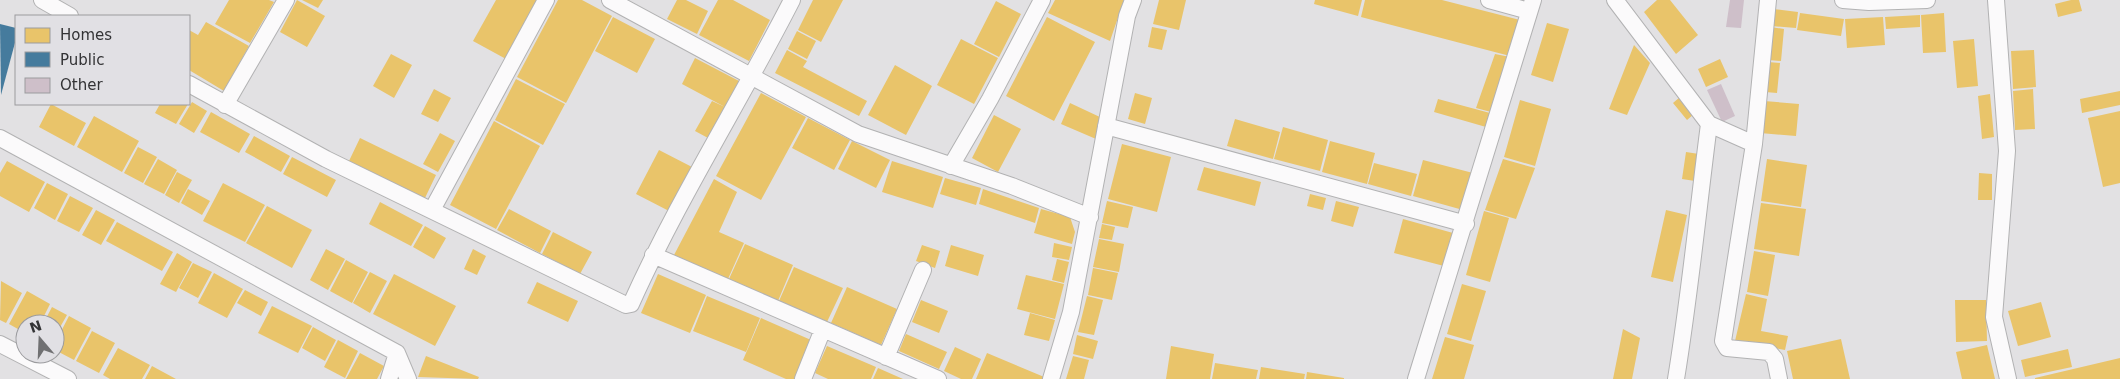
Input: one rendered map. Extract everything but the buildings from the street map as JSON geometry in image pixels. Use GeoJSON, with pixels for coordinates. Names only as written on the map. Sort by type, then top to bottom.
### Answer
{"type":"FeatureCollection","features":[{"type":"Feature","properties":{"kind":"street"},"geometry":{"type":"LineString","coordinates":[[42,0],[68,15]]}},
{"type":"Feature","properties":{"kind":"street"},"geometry":{"type":"LineString","coordinates":[[225,105],[286,0]]}},
{"type":"Feature","properties":{"kind":"street"},"geometry":{"type":"LineString","coordinates":[[432,210],[546,0]]}},
{"type":"Feature","properties":{"kind":"street"},"geometry":{"type":"LineString","coordinates":[[610,0],[753,75],[858,134],[1012,186],[1090,217]]}},
{"type":"Feature","properties":{"kind":"street"},"geometry":{"type":"LineString","coordinates":[[190,85],[326,159],[626,306],[631,304],[653,255],[753,75],[792,0]]}},
{"type":"Feature","properties":{"kind":"street"},"geometry":{"type":"LineString","coordinates":[[951,166],[990,99],[1042,0]]}},
{"type":"Feature","properties":{"kind":"street"},"geometry":{"type":"LineString","coordinates":[[1051,379],[1071,312],[1127,16],[1133,0]]}},
{"type":"Feature","properties":{"kind":"street"},"geometry":{"type":"LineString","coordinates":[[1416,379],[1466,224],[1531,6],[1489,0]]}},
{"type":"Feature","properties":{"kind":"street"},"geometry":{"type":"LineString","coordinates":[[1615,0],[1715,127],[1754,144]]}},
{"type":"Feature","properties":{"kind":"street"},"geometry":{"type":"LineString","coordinates":[[1768,0],[1754,144],[1723,341],[1727,348],[1768,352],[1775,359],[1779,379]]}},
{"type":"Feature","properties":{"kind":"street"},"geometry":{"type":"LineString","coordinates":[[1843,0],[1870,2],[1927,0]]}},
{"type":"Feature","properties":{"kind":"street"},"geometry":{"type":"LineString","coordinates":[[1996,0],[2007,150],[1994,317],[2008,379]]}},
{"type":"Feature","properties":{"kind":"street"},"geometry":{"type":"LineString","coordinates":[[1106,126],[1466,224]]}},
{"type":"Feature","properties":{"kind":"street"},"geometry":{"type":"LineString","coordinates":[[1676,379],[1687,315],[1693,241],[1715,127]]}},
{"type":"Feature","properties":{"kind":"street"},"geometry":{"type":"LineString","coordinates":[[0,138],[397,353],[408,379]]}},
{"type":"Feature","properties":{"kind":"street"},"geometry":{"type":"LineString","coordinates":[[653,255],[938,379]]}},
{"type":"Feature","properties":{"kind":"street"},"geometry":{"type":"LineString","coordinates":[[886,357],[923,270]]}},
{"type":"Feature","properties":{"kind":"street"},"geometry":{"type":"LineString","coordinates":[[803,379],[823,330]]}},
{"type":"Feature","properties":{"kind":"street"},"geometry":{"type":"LineString","coordinates":[[0,344],[68,379]]}},
{"type":"Feature","properties":{"kind":"street"},"geometry":{"type":"LineString","coordinates":[[389,379],[397,353]]}}]}
